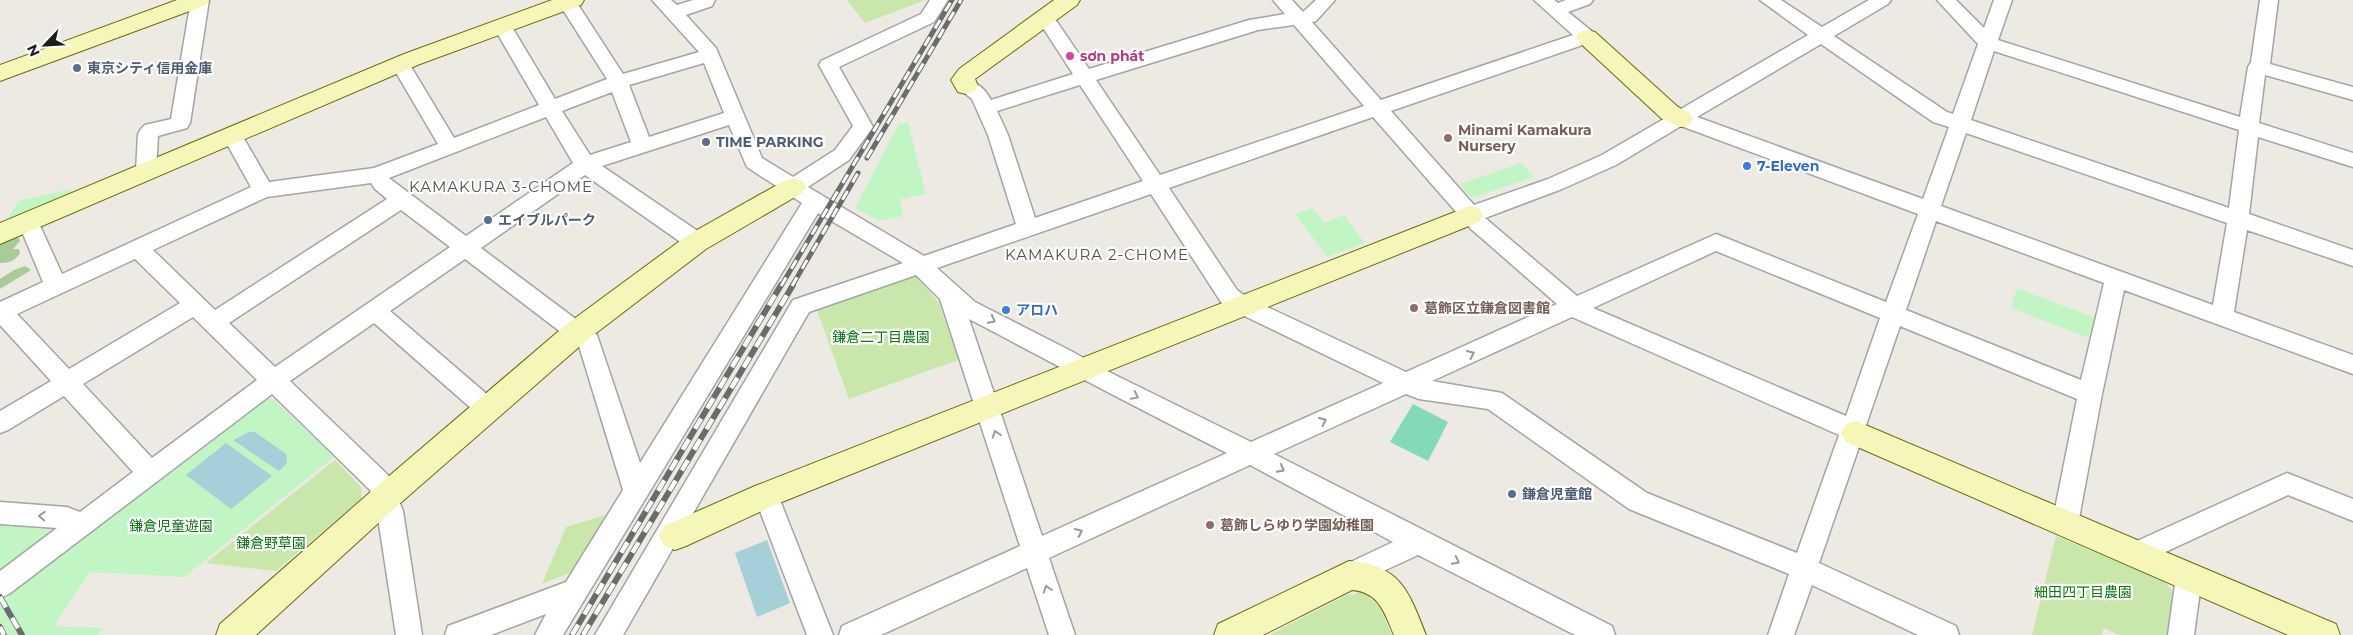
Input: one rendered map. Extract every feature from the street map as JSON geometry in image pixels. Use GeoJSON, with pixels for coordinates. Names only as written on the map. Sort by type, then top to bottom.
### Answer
{"type":"FeatureCollection","features":[{"type":"Feature","properties":{"kind":"street"},"geometry":{"type":"LineString","coordinates":[[0,73],[199,0],[180,122],[152,130],[148,134],[146,171]]}},
{"type":"Feature","properties":{"kind":"street"},"geometry":{"type":"LineString","coordinates":[[667,6],[706,2],[706,0]]}},
{"type":"Feature","properties":{"kind":"street"},"geometry":{"type":"LineString","coordinates":[[548,635],[636,490],[804,194],[842,155],[863,126],[828,64],[928,18],[939,0]]}},
{"type":"Feature","properties":{"kind":"street"},"geometry":{"type":"LineString","coordinates":[[1027,227],[998,135],[980,95],[966,86],[963,80],[967,74],[1069,0]]}},
{"type":"Feature","properties":{"kind":"street"},"geometry":{"type":"LineString","coordinates":[[1282,0],[1470,214],[1581,312],[2324,635]]}},
{"type":"Feature","properties":{"kind":"street"},"geometry":{"type":"LineString","coordinates":[[986,108],[1256,24],[1310,17],[1326,0]]}},
{"type":"Feature","properties":{"kind":"street"},"geometry":{"type":"LineString","coordinates":[[1549,5],[1584,0]]}},
{"type":"Feature","properties":{"kind":"street"},"geometry":{"type":"LineString","coordinates":[[1769,0],[1940,117],[2353,258]]}},
{"type":"Feature","properties":{"kind":"street"},"geometry":{"type":"LineString","coordinates":[[669,538],[766,495],[1240,304],[1470,214],[1555,184],[1609,160],[1882,0]]}},
{"type":"Feature","properties":{"kind":"street"},"geometry":{"type":"LineString","coordinates":[[1946,0],[1988,43],[2353,160]]}},
{"type":"Feature","properties":{"kind":"street"},"geometry":{"type":"LineString","coordinates":[[1781,635],[1803,568],[1854,432],[1892,313],[2004,0]]}},
{"type":"Feature","properties":{"kind":"street"},"geometry":{"type":"LineString","coordinates":[[2222,317],[2238,218],[2257,67],[2260,67],[2269,0]]}},
{"type":"Feature","properties":{"kind":"street"},"geometry":{"type":"LineString","coordinates":[[0,234],[400,64],[570,1],[618,82],[642,146]]}},
{"type":"Feature","properties":{"kind":"street"},"geometry":{"type":"LineString","coordinates":[[1549,5],[1670,113],[1680,119],[2353,365]]}},
{"type":"Feature","properties":{"kind":"street"},"geometry":{"type":"LineString","coordinates":[[667,6],[707,48],[754,162],[804,194],[913,258],[950,295],[967,308],[1418,542],[1602,635]]}},
{"type":"Feature","properties":{"kind":"street"},"geometry":{"type":"LineString","coordinates":[[1045,16],[1229,296],[1240,304],[1419,388],[1494,400],[1638,501],[1803,568],[1946,635]]}},
{"type":"Feature","properties":{"kind":"street"},"geometry":{"type":"LineString","coordinates":[[502,26],[587,165],[698,242]]}},
{"type":"Feature","properties":{"kind":"street"},"geometry":{"type":"LineString","coordinates":[[608,635],[669,538],[797,310],[807,304],[1027,227],[1587,37]]}},
{"type":"Feature","properties":{"kind":"street"},"geometry":{"type":"LineString","coordinates":[[150,472],[1,311],[262,190],[377,175],[618,82],[710,55]]}},
{"type":"Feature","properties":{"kind":"street"},"geometry":{"type":"LineString","coordinates":[[400,64],[450,147]]}},
{"type":"Feature","properties":{"kind":"street"},"geometry":{"type":"LineString","coordinates":[[2260,67],[2353,94]]}},
{"type":"Feature","properties":{"kind":"street"},"geometry":{"type":"LineString","coordinates":[[0,586],[274,380],[587,165],[736,116]]}},
{"type":"Feature","properties":{"kind":"street"},"geometry":{"type":"LineString","coordinates":[[232,134],[262,190]]}},
{"type":"Feature","properties":{"kind":"street"},"geometry":{"type":"LineString","coordinates":[[377,175],[382,184],[589,341],[636,490]]}},
{"type":"Feature","properties":{"kind":"street"},"geometry":{"type":"LineString","coordinates":[[232,635],[386,497],[577,332],[698,242],[804,194]]}},
{"type":"Feature","properties":{"kind":"street"},"geometry":{"type":"LineString","coordinates":[[214,322],[402,199]]}},
{"type":"Feature","properties":{"kind":"street"},"geometry":{"type":"LineString","coordinates":[[29,222],[56,286]]}},
{"type":"Feature","properties":{"kind":"street"},"geometry":{"type":"LineString","coordinates":[[852,635],[1716,242],[2090,394]]}},
{"type":"Feature","properties":{"kind":"street"},"geometry":{"type":"LineString","coordinates":[[138,249],[358,460],[380,484],[386,497],[409,635]]}},
{"type":"Feature","properties":{"kind":"street"},"geometry":{"type":"LineString","coordinates":[[2065,524],[2090,394],[2116,278]]}},
{"type":"Feature","properties":{"kind":"street"},"geometry":{"type":"LineString","coordinates":[[950,295],[1062,635]]}},
{"type":"Feature","properties":{"kind":"street"},"geometry":{"type":"LineString","coordinates":[[0,424],[196,304]]}},
{"type":"Feature","properties":{"kind":"street"},"geometry":{"type":"LineString","coordinates":[[374,310],[488,409]]}},
{"type":"Feature","properties":{"kind":"street"},"geometry":{"type":"LineString","coordinates":[[2135,554],[2286,484],[2353,510]]}},
{"type":"Feature","properties":{"kind":"street"},"geometry":{"type":"LineString","coordinates":[[766,495],[820,635]]}},
{"type":"Feature","properties":{"kind":"street"},"geometry":{"type":"LineString","coordinates":[[0,513],[67,518],[83,524]]}},
{"type":"Feature","properties":{"kind":"street"},"geometry":{"type":"LineString","coordinates":[[1230,635],[1418,542]]}},
{"type":"Feature","properties":{"kind":"street"},"geometry":{"type":"LineString","coordinates":[[1349,575],[1370,577],[1385,586],[1395,600],[1410,635]]}},
{"type":"Feature","properties":{"kind":"street"},"geometry":{"type":"LineString","coordinates":[[2181,635],[2189,577]]}},
{"type":"Feature","properties":{"kind":"street"},"geometry":{"type":"LineString","coordinates":[[458,635],[574,591]]}},
{"type":"Feature","properties":{"kind":"green space"},"geometry":{"type":"Polygon","coordinates":[[[847,0],[925,0],[865,23],[847,0]]]}},
{"type":"Feature","properties":{"kind":"green space"},"geometry":{"type":"Polygon","coordinates":[[[908,122],[926,194],[900,199],[903,216],[879,221],[855,208],[899,124],[908,122]]]}},
{"type":"Feature","properties":{"kind":"green space"},"geometry":{"type":"Polygon","coordinates":[[[1521,163],[1534,177],[1475,197],[1471,197],[1460,184],[1521,163]]]}},
{"type":"Feature","properties":{"kind":"green space"},"geometry":{"type":"Polygon","coordinates":[[[71,189],[74,196],[4,226],[18,201],[71,189]]]}},
{"type":"Feature","properties":{"kind":"green space"},"geometry":{"type":"Polygon","coordinates":[[[1312,208],[1324,223],[1344,215],[1365,243],[1327,257],[1295,214],[1312,208]]]}},
{"type":"Feature","properties":{"kind":"green space"},"geometry":{"type":"Polygon","coordinates":[[[13,237],[19,238],[20,241],[13,249],[19,249],[20,253],[12,261],[0,263],[0,242],[13,237]]]}},
{"type":"Feature","properties":{"kind":"green space"},"geometry":{"type":"Polygon","coordinates":[[[25,266],[31,270],[0,289],[0,279],[14,270],[25,266]]]}},
{"type":"Feature","properties":{"kind":"green space","name":"鎌倉二丁目農園"},"geometry":{"type":"Polygon","coordinates":[[[916,276],[939,303],[958,360],[849,399],[817,310],[916,276]]]}},
{"type":"Feature","properties":{"kind":"green space"},"geometry":{"type":"Polygon","coordinates":[[[2017,288],[2096,318],[2091,339],[2011,308],[2017,288]]]}},
{"type":"Feature","properties":{"kind":"green space","name":"鎌倉児童遊園"},"geometry":{"type":"Polygon","coordinates":[[[272,398],[334,457],[184,577],[90,572],[54,626],[102,628],[99,635],[0,635],[0,525],[54,530],[261,399],[272,398]]]}},
{"type":"Feature","properties":{"kind":"green space"},"geometry":{"type":"Polygon","coordinates":[[[1413,404],[1448,422],[1428,461],[1390,442],[1413,404]]]}},
{"type":"Feature","properties":{"kind":"green space","name":"鎌倉野草園"},"geometry":{"type":"Polygon","coordinates":[[[335,460],[361,487],[361,499],[276,571],[206,563],[335,460]]]}},
{"type":"Feature","properties":{"kind":"green space"},"geometry":{"type":"Polygon","coordinates":[[[609,514],[572,572],[542,584],[566,527],[609,514]]]}},
{"type":"Feature","properties":{"kind":"green space","name":"細田四丁目農園"},"geometry":{"type":"Polygon","coordinates":[[[2056,536],[2164,581],[2175,594],[2167,635],[2120,635],[2103,628],[2102,635],[2032,635],[2056,536]]]}},
{"type":"Feature","properties":{"kind":"green space"},"geometry":{"type":"Polygon","coordinates":[[[1361,591],[1378,605],[1392,635],[1269,635],[1349,594],[1353,595],[1361,591]]]}},
{"type":"Feature","properties":{"kind":"water"},"geometry":{"type":"Polygon","coordinates":[[[249,432],[255,432],[286,454],[287,463],[279,471],[233,440],[249,432]]]}},
{"type":"Feature","properties":{"kind":"water"},"geometry":{"type":"Polygon","coordinates":[[[226,443],[272,476],[231,509],[186,475],[226,443]]]}},
{"type":"Feature","properties":{"kind":"water"},"geometry":{"type":"Polygon","coordinates":[[[767,540],[790,603],[757,617],[735,553],[767,540]]]}},
{"type":"Feature","properties":{"kind":"railway"},"geometry":{"type":"LineString","coordinates":[[781,286],[952,0]]}},
{"type":"Feature","properties":{"kind":"railway"},"geometry":{"type":"LineString","coordinates":[[867,158],[961,0]]}},
{"type":"Feature","properties":{"kind":"railway"},"geometry":{"type":"LineString","coordinates":[[792,286],[858,173]]}},
{"type":"Feature","properties":{"kind":"railway"},"geometry":{"type":"LineString","coordinates":[[572,635],[781,285]]}},
{"type":"Feature","properties":{"kind":"railway"},"geometry":{"type":"LineString","coordinates":[[583,635],[793,285]]}},
{"type":"Feature","properties":{"kind":"railway"},"geometry":{"type":"LineString","coordinates":[[0,597],[22,635]]}},
{"type":"Feature","properties":{"kind":"railway"},"geometry":{"type":"LineString","coordinates":[[0,627],[4,635]]}},
{"type":"Feature","properties":{"kind":"place","name":"sơn phát"},"geometry":{"type":"Point","coordinates":[1070,56]}},
{"type":"Feature","properties":{"kind":"place","name":"東京シティ信用金庫"},"geometry":{"type":"Point","coordinates":[77,68]}},
{"type":"Feature","properties":{"kind":"place","name":"Minami Kamakura Nursery"},"geometry":{"type":"Point","coordinates":[1448,138]}},
{"type":"Feature","properties":{"kind":"place","name":"TIME PARKING"},"geometry":{"type":"Point","coordinates":[706,142]}},
{"type":"Feature","properties":{"kind":"place","name":"7-Eleven"},"geometry":{"type":"Point","coordinates":[1747,166]}},
{"type":"Feature","properties":{"kind":"place","name":"エイブルパーク"},"geometry":{"type":"Point","coordinates":[488,220]}},
{"type":"Feature","properties":{"kind":"place","name":"葛飾区立鎌倉図書館"},"geometry":{"type":"Point","coordinates":[1414,308]}},
{"type":"Feature","properties":{"kind":"place","name":"アロハ"},"geometry":{"type":"Point","coordinates":[1006,310]}},
{"type":"Feature","properties":{"kind":"place","name":"鎌倉児童館"},"geometry":{"type":"Point","coordinates":[1512,494]}},
{"type":"Feature","properties":{"kind":"place","name":"葛飾しらゆり学園幼稚園"},"geometry":{"type":"Point","coordinates":[1210,525]}},
{"type":"Feature","properties":{"kind":"district","name":"KAMAKURA 3-CHOME"},"geometry":{"type":"Point","coordinates":[501,186]}},
{"type":"Feature","properties":{"kind":"district","name":"KAMAKURA 2-CHOME"},"geometry":{"type":"Point","coordinates":[1097,254]}}]}
